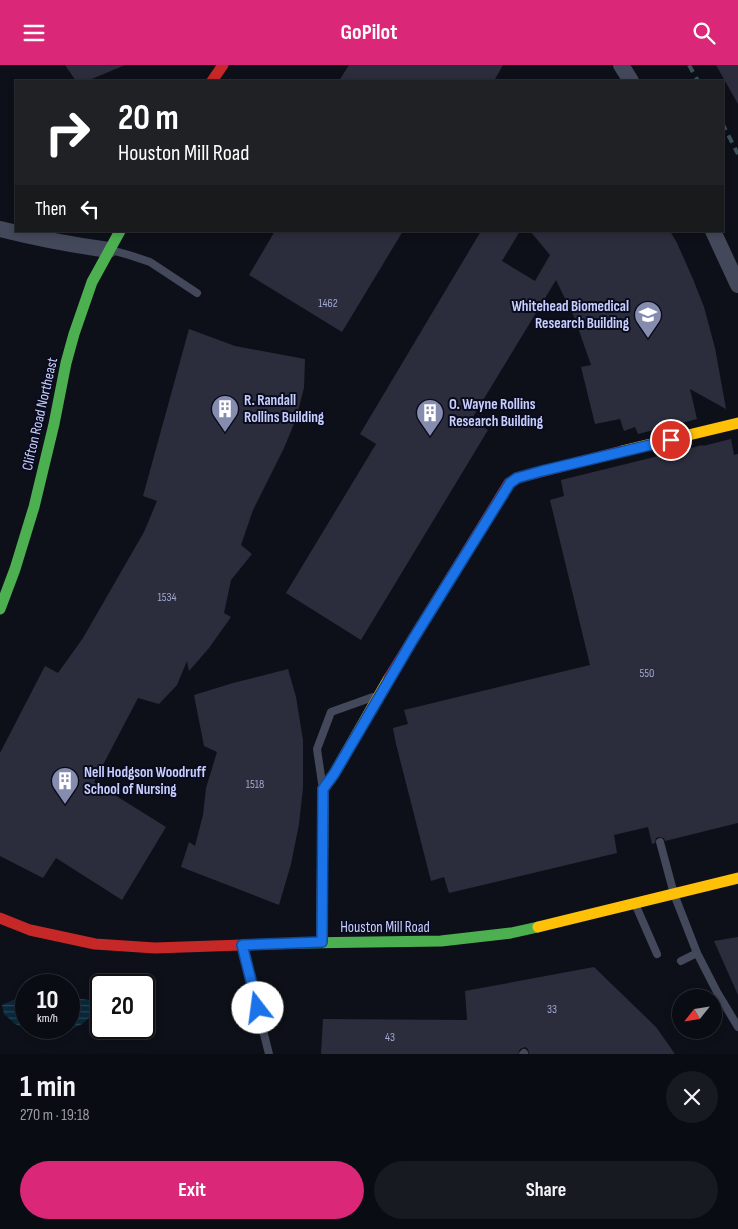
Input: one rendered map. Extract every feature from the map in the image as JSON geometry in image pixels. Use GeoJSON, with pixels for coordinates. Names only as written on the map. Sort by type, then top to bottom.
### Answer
{"type":"FeatureCollection","features":[{"type":"Feature","properties":{"kind":"street"},"geometry":{"type":"LineString","coordinates":[[213,80],[222,65]]}},
{"type":"Feature","properties":{"kind":"street"},"geometry":{"type":"LineString","coordinates":[[622,65],[630,80]]}},
{"type":"Feature","properties":{"kind":"street"},"geometry":{"type":"LineString","coordinates":[[0,229],[52,241],[109,250]]}},
{"type":"Feature","properties":{"kind":"street","name":"Clifton Road Northeast"},"geometry":{"type":"LineString","coordinates":[[0,609],[22,547],[37,496],[74,335],[92,287],[92,282],[119,232]]}},
{"type":"Feature","properties":{"kind":"street"},"geometry":{"type":"LineString","coordinates":[[713,232],[738,285]]}},
{"type":"Feature","properties":{"kind":"street"},"geometry":{"type":"LineString","coordinates":[[322,942],[323,789],[334,774],[421,625],[512,480],[572,463],[738,423]]}},
{"type":"Feature","properties":{"kind":"street","name":"Houston Mill Road"},"geometry":{"type":"LineString","coordinates":[[0,918],[30,930],[95,944],[156,948],[322,942],[441,941],[511,933],[738,878]]}},
{"type":"Feature","properties":{"kind":"lane"},"geometry":{"type":"LineString","coordinates":[[109,250],[150,262],[197,293]]}},
{"type":"Feature","properties":{"kind":"lane"},"geometry":{"type":"LineString","coordinates":[[323,789],[317,749],[331,712],[380,695]]}},
{"type":"Feature","properties":{"kind":"lane"},"geometry":{"type":"LineString","coordinates":[[660,842],[674,894],[697,953],[738,1027]]}},
{"type":"Feature","properties":{"kind":"lane"},"geometry":{"type":"LineString","coordinates":[[636,904],[657,954]]}},
{"type":"Feature","properties":{"kind":"lane"},"geometry":{"type":"LineString","coordinates":[[242,945],[269,1054]]}},
{"type":"Feature","properties":{"kind":"lane"},"geometry":{"type":"LineString","coordinates":[[681,961],[697,953]]}},
{"type":"Feature","properties":{"kind":"water"},"geometry":{"type":"Polygon","coordinates":[[[80,999],[90,1002],[90,1017],[80,1025],[80,999]]]}},
{"type":"Feature","properties":{"kind":"water"},"geometry":{"type":"Polygon","coordinates":[[[15,1000],[15,1024],[4,1014],[2,1005],[15,1000]]]}},
{"type":"Feature","properties":{"kind":"building"},"geometry":{"type":"Polygon","coordinates":[[[65,65],[125,65],[89,80],[75,80],[65,65]]]}},
{"type":"Feature","properties":{"kind":"building"},"geometry":{"type":"Polygon","coordinates":[[[349,65],[503,65],[495,80],[340,80],[349,65]]]}},
{"type":"Feature","properties":{"kind":"building"},"geometry":{"type":"Polygon","coordinates":[[[716,65],[738,65],[738,104],[716,65]]]}},
{"type":"Feature","properties":{"kind":"building"},"geometry":{"type":"Polygon","coordinates":[[[274,232],[402,232],[342,332],[249,275],[274,232]]]}},
{"type":"Feature","properties":{"kind":"building"},"geometry":{"type":"Polygon","coordinates":[[[480,232],[519,232],[502,261],[535,281],[550,255],[531,232],[671,232],[704,307],[715,348],[726,409],[690,389],[697,419],[638,434],[635,427],[624,431],[620,419],[595,424],[581,367],[591,365],[575,319],[556,280],[471,420],[488,430],[361,640],[286,593],[376,444],[360,434],[480,232]]]}},
{"type":"Feature","properties":{"kind":"building"},"geometry":{"type":"Polygon","coordinates":[[[189,329],[235,346],[305,359],[304,388],[296,419],[284,448],[253,510],[241,545],[252,554],[231,580],[224,613],[231,617],[209,648],[189,671],[187,661],[177,685],[159,704],[138,698],[94,782],[166,827],[122,900],[56,858],[43,878],[0,856],[0,753],[45,666],[58,673],[83,638],[144,532],[157,501],[143,496],[189,329]]]}},
{"type":"Feature","properties":{"kind":"building"},"geometry":{"type":"Polygon","coordinates":[[[731,439],[734,455],[738,454],[738,823],[665,841],[664,838],[659,837],[652,844],[648,827],[614,835],[617,853],[449,893],[444,877],[431,881],[396,744],[393,728],[408,724],[404,710],[590,665],[550,500],[564,496],[561,480],[731,439]]]}},
{"type":"Feature","properties":{"kind":"building"},"geometry":{"type":"Polygon","coordinates":[[[288,669],[296,697],[303,740],[303,788],[299,824],[291,864],[279,905],[181,867],[189,842],[195,846],[203,815],[206,788],[217,752],[204,746],[194,695],[288,669]]]}},
{"type":"Feature","properties":{"kind":"building"},"geometry":{"type":"Polygon","coordinates":[[[738,937],[738,995],[714,941],[738,937]]]}},
{"type":"Feature","properties":{"kind":"building"},"geometry":{"type":"Polygon","coordinates":[[[594,967],[656,1027],[675,1054],[529,1054],[528,1049],[525,1047],[520,1049],[518,1054],[321,1054],[323,1019],[467,1020],[465,991],[594,967]]]}},
{"type":"Feature","properties":{"kind":"railway"},"geometry":{"type":"LineString","coordinates":[[689,65],[697,80]]}},
{"type":"Feature","properties":{"kind":"railway"},"geometry":{"type":"LineString","coordinates":[[724,127],[738,154]]}},
{"type":"Feature","properties":{"kind":"traffic: fast"},"geometry":{"type":"LineString","coordinates":[[0,609],[15,569],[34,507],[74,334],[92,282],[119,232]]}},
{"type":"Feature","properties":{"kind":"traffic: fast"},"geometry":{"type":"LineString","coordinates":[[302,943],[441,941],[511,933],[538,927]]}},
{"type":"Feature","properties":{"kind":"traffic: slow"},"geometry":{"type":"LineString","coordinates":[[622,451],[738,423]]}},
{"type":"Feature","properties":{"kind":"traffic: slow"},"geometry":{"type":"LineString","coordinates":[[322,942],[323,789],[334,774],[389,678]]}},
{"type":"Feature","properties":{"kind":"traffic: slow"},"geometry":{"type":"LineString","coordinates":[[538,927],[738,878]]}},
{"type":"Feature","properties":{"kind":"traffic: jam"},"geometry":{"type":"LineString","coordinates":[[213,80],[223,65]]}},
{"type":"Feature","properties":{"kind":"traffic: jam"},"geometry":{"type":"LineString","coordinates":[[389,678],[509,483],[517,478],[622,451]]}},
{"type":"Feature","properties":{"kind":"traffic: jam"},"geometry":{"type":"LineString","coordinates":[[0,918],[30,930],[95,944],[155,948],[302,943]]}},
{"type":"Feature","properties":{"kind":"place","name":"Whitehead Biomedical Research Building"},"geometry":{"type":"Point","coordinates":[648,339]}},
{"type":"Feature","properties":{"kind":"place","name":"R. Randall Rollins Building"},"geometry":{"type":"Point","coordinates":[225,433]}},
{"type":"Feature","properties":{"kind":"place","name":"O. Wayne Rollins Research Building"},"geometry":{"type":"Point","coordinates":[430,437]}},
{"type":"Feature","properties":{"kind":"place","name":"Nell Hodgson Woodruff School of Nursing"},"geometry":{"type":"Point","coordinates":[65,805]}},
{"type":"Feature","properties":{"kind":"route"},"geometry":{"type":"LineString","coordinates":[[258,1008],[242,945],[322,942],[323,789],[334,774],[421,625],[510,483],[517,478],[542,471],[671,440]]}}]}
